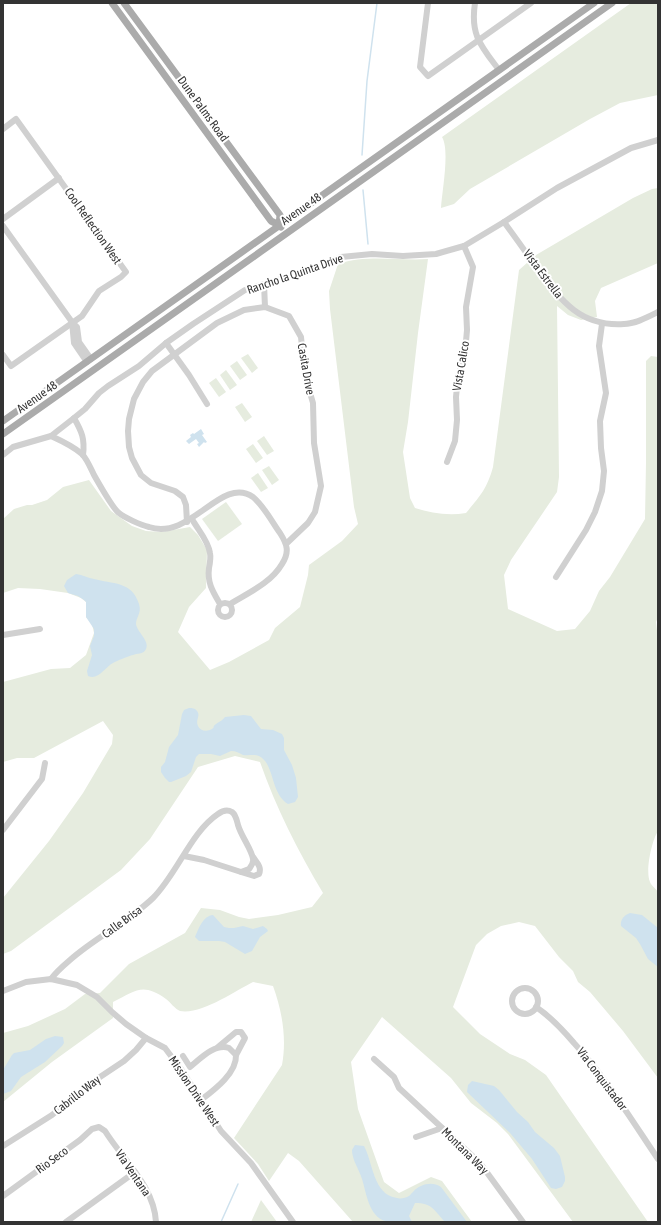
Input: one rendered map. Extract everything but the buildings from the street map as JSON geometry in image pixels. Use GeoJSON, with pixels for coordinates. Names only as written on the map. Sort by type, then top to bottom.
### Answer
{"type":"FeatureCollection","features":[{"type":"Feature","properties":{"kind":"main road","name":"Dune Palms Road"},"geometry":{"type":"LineString","coordinates":[[112,3],[271,221],[279,225],[286,233]]}},
{"type":"Feature","properties":{"kind":"main road","name":"Dune Palms Road"},"geometry":{"type":"LineString","coordinates":[[124,3],[280,215],[279,225]]}},
{"type":"Feature","properties":{"kind":"main road","name":"Avenue 48"},"geometry":{"type":"LineString","coordinates":[[3,421],[90,361],[279,225],[594,3]]}},
{"type":"Feature","properties":{"kind":"main road"},"geometry":{"type":"LineString","coordinates":[[559,40],[570,28],[603,3]]}},
{"type":"Feature","properties":{"kind":"main road","name":"Avenue 48"},"geometry":{"type":"LineString","coordinates":[[3,434],[612,3]]}},
{"type":"Feature","properties":{"kind":"main road"},"geometry":{"type":"LineString","coordinates":[[128,25],[145,40],[151,39]]}},
{"type":"Feature","properties":{"kind":"main road"},"geometry":{"type":"LineString","coordinates":[[499,70],[506,78]]}},
{"type":"Feature","properties":{"kind":"main road"},"geometry":{"type":"LineString","coordinates":[[181,98],[188,98],[206,114]]}},
{"type":"Feature","properties":{"kind":"main road"},"geometry":{"type":"LineString","coordinates":[[210,137],[228,154],[235,154]]}},
{"type":"Feature","properties":{"kind":"main road"},"geometry":{"type":"LineString","coordinates":[[43,406],[55,392],[85,370],[90,361],[101,361],[113,356]]}},
{"type":"Feature","properties":{"kind":"street"},"geometry":{"type":"LineString","coordinates":[[428,3],[420,67],[428,76],[531,3]]}},
{"type":"Feature","properties":{"kind":"street"},"geometry":{"type":"LineString","coordinates":[[475,3],[473,18],[478,40],[499,70]]}},
{"type":"Feature","properties":{"kind":"street","name":"Cool Reflection West"},"geometry":{"type":"LineString","coordinates":[[3,129],[16,120],[126,272],[121,277],[99,291],[82,316],[11,366],[3,355]]}},
{"type":"Feature","properties":{"kind":"street","name":"Rancho la Quinta Drive"},"geometry":{"type":"LineString","coordinates":[[3,455],[13,447],[51,436],[85,409],[99,393],[139,366],[166,344],[234,296],[245,290],[307,271],[341,257],[372,254],[403,256],[436,254],[464,246],[557,188],[632,148],[658,140]]}},
{"type":"Feature","properties":{"kind":"street","name":"Cool Reflection West"},"geometry":{"type":"LineString","coordinates":[[3,218],[59,178]]}},
{"type":"Feature","properties":{"kind":"street","name":"Vista Estrella"},"geometry":{"type":"LineString","coordinates":[[504,222],[560,299],[580,315],[602,324],[625,324],[644,319],[658,312]]}},
{"type":"Feature","properties":{"kind":"street"},"geometry":{"type":"LineString","coordinates":[[3,226],[72,322],[74,344],[90,361]]}},
{"type":"Feature","properties":{"kind":"street","name":"Vista Calico"},"geometry":{"type":"LineString","coordinates":[[447,462],[455,441],[458,377],[465,353],[466,307],[473,267],[464,246]]}},
{"type":"Feature","properties":{"kind":"street"},"geometry":{"type":"LineString","coordinates":[[264,284],[265,307]]}},
{"type":"Feature","properties":{"kind":"street","name":"Casita Drive"},"geometry":{"type":"LineString","coordinates":[[190,520],[183,497],[175,490],[151,483],[141,475],[132,458],[128,439],[129,419],[137,392],[152,371],[217,322],[244,310],[265,307],[288,316],[301,337],[305,376],[312,403],[314,443],[321,486],[315,512],[308,523],[287,543]]}},
{"type":"Feature","properties":{"kind":"street"},"geometry":{"type":"LineString","coordinates":[[556,577],[586,530],[595,512],[602,491],[604,471],[600,421],[606,393],[599,346],[602,324]]}},
{"type":"Feature","properties":{"kind":"street"},"geometry":{"type":"LineString","coordinates":[[166,344],[207,404]]}},
{"type":"Feature","properties":{"kind":"street"},"geometry":{"type":"LineString","coordinates":[[74,418],[81,429],[85,443],[83,455]]}},
{"type":"Feature","properties":{"kind":"street"},"geometry":{"type":"LineString","coordinates":[[51,436],[68,444],[83,455],[118,513],[150,528],[167,529],[190,520],[223,496],[235,492],[245,493],[253,498],[260,505],[287,543],[284,561],[278,570],[267,580],[244,597],[230,604],[225,602],[220,604]]}},
{"type":"Feature","properties":{"kind":"street"},"geometry":{"type":"LineString","coordinates":[[190,520],[206,540],[210,550],[211,556],[208,581],[220,604]]}},
{"type":"Feature","properties":{"kind":"street"},"geometry":{"type":"LineString","coordinates":[[220,604],[218,612],[225,617],[232,613],[230,604]]}},
{"type":"Feature","properties":{"kind":"street"},"geometry":{"type":"LineString","coordinates":[[3,635],[40,629]]}},
{"type":"Feature","properties":{"kind":"street"},"geometry":{"type":"LineString","coordinates":[[3,830],[5,822],[42,779],[45,763]]}},
{"type":"Feature","properties":{"kind":"street","name":"Calle Brisa"},"geometry":{"type":"LineString","coordinates":[[51,979],[54,974],[83,950],[136,913],[154,897],[169,878],[193,840],[210,820],[219,813],[227,810],[235,816],[244,840],[253,857]]}},
{"type":"Feature","properties":{"kind":"street"},"geometry":{"type":"LineString","coordinates":[[184,856],[204,860],[254,876],[259,874],[261,869],[253,857]]}},
{"type":"Feature","properties":{"kind":"street"},"geometry":{"type":"LineString","coordinates":[[241,872],[249,870],[253,862],[253,857]]}},
{"type":"Feature","properties":{"kind":"street","name":"Mission Drive West"},"geometry":{"type":"LineString","coordinates":[[3,991],[26,982],[51,979],[76,985],[98,997],[116,1016],[146,1038],[165,1048],[180,1067],[221,1131],[251,1163],[294,1222]]}},
{"type":"Feature","properties":{"kind":"street"},"geometry":{"type":"LineString","coordinates":[[522,989],[531,990],[538,998],[536,1007],[528,1014],[520,1013],[513,1005],[514,995],[522,989]]}},
{"type":"Feature","properties":{"kind":"street","name":"Via Conquistador"},"geometry":{"type":"LineString","coordinates":[[536,1007],[553,1019],[610,1086],[658,1159]]}},
{"type":"Feature","properties":{"kind":"street"},"geometry":{"type":"LineString","coordinates":[[182,1056],[190,1067],[236,1032],[241,1032],[244,1035],[245,1038],[236,1055],[235,1063],[227,1077],[218,1087],[201,1100]]}},
{"type":"Feature","properties":{"kind":"street","name":"Cabrillo Way"},"geometry":{"type":"LineString","coordinates":[[3,1146],[52,1115],[91,1083],[129,1057],[146,1038]]}},
{"type":"Feature","properties":{"kind":"street"},"geometry":{"type":"LineString","coordinates":[[215,1049],[226,1047],[232,1050],[236,1055]]}},
{"type":"Feature","properties":{"kind":"street","name":"Montana Way"},"geometry":{"type":"LineString","coordinates":[[374,1059],[394,1077],[399,1088],[480,1163],[523,1222]]}},
{"type":"Feature","properties":{"kind":"street","name":"Rio Seco"},"geometry":{"type":"LineString","coordinates":[[3,1196],[92,1129],[99,1127],[101,1128]]}},
{"type":"Feature","properties":{"kind":"street","name":"Via Ventana"},"geometry":{"type":"LineString","coordinates":[[101,1128],[105,1130],[149,1194],[154,1206],[156,1222]]}},
{"type":"Feature","properties":{"kind":"street"},"geometry":{"type":"LineString","coordinates":[[416,1138],[442,1128]]}},
{"type":"Feature","properties":{"kind":"street"},"geometry":{"type":"LineString","coordinates":[[66,1222],[135,1172]]}},
{"type":"Feature","properties":{"kind":"shaded area"},"geometry":{"type":"Polygon","coordinates":[[[631,3],[658,3],[658,95],[620,103],[470,189],[454,204],[441,208],[445,171],[445,151],[442,137],[631,3]]]}},
{"type":"Feature","properties":{"kind":"shaded area"},"geometry":{"type":"Polygon","coordinates":[[[658,188],[658,263],[601,288],[595,301],[597,317],[581,320],[568,315],[557,306],[559,477],[557,492],[511,560],[504,575],[508,609],[557,631],[575,629],[590,611],[599,591],[610,577],[645,519],[646,361],[651,356],[658,357],[658,617],[656,622],[658,639],[658,831],[652,848],[648,871],[650,882],[658,892],[658,1078],[623,1031],[590,992],[578,982],[573,971],[559,957],[535,926],[519,922],[501,926],[487,934],[476,945],[453,1007],[480,1034],[510,1054],[525,1060],[546,1075],[648,1222],[573,1222],[508,1134],[497,1123],[471,1103],[451,1078],[382,1017],[351,1062],[358,1109],[384,1182],[399,1193],[431,1177],[442,1181],[472,1222],[353,1222],[299,1161],[288,1153],[269,1181],[258,1164],[234,1138],[282,1065],[284,1045],[283,1025],[273,986],[253,982],[208,1006],[188,1011],[178,1010],[166,999],[151,991],[139,990],[128,994],[113,1002],[113,1018],[52,1062],[3,1102],[3,1033],[28,1026],[65,1009],[85,994],[100,993],[129,964],[185,933],[201,908],[220,910],[249,919],[278,915],[312,907],[323,893],[288,829],[260,762],[235,756],[198,767],[150,839],[121,870],[11,951],[3,954],[3,898],[49,841],[83,793],[112,744],[113,735],[103,721],[34,758],[17,758],[3,762],[3,682],[51,669],[70,668],[86,655],[94,633],[92,624],[86,617],[86,602],[81,598],[68,593],[40,589],[18,588],[3,593],[3,519],[14,509],[47,500],[63,487],[89,480],[111,511],[132,526],[146,531],[162,532],[190,527],[198,535],[207,550],[206,588],[189,607],[178,632],[210,670],[229,662],[269,640],[275,628],[300,607],[309,565],[342,541],[358,524],[354,507],[330,309],[329,291],[338,264],[360,259],[428,259],[403,452],[410,498],[415,508],[440,514],[466,513],[482,492],[493,467],[519,270],[536,255],[633,198],[652,189],[658,188]]]}},
{"type":"Feature","properties":{"kind":"shaded area"},"geometry":{"type":"Polygon","coordinates":[[[248,354],[258,368],[252,373],[241,358],[248,354]]]}},
{"type":"Feature","properties":{"kind":"shaded area"},"geometry":{"type":"Polygon","coordinates":[[[237,361],[247,375],[240,380],[230,366],[237,361]]]}},
{"type":"Feature","properties":{"kind":"shaded area"},"geometry":{"type":"Polygon","coordinates":[[[226,370],[237,385],[230,390],[220,375],[226,370]]]}},
{"type":"Feature","properties":{"kind":"shaded area"},"geometry":{"type":"Polygon","coordinates":[[[216,378],[226,392],[219,397],[209,383],[216,378]]]}},
{"type":"Feature","properties":{"kind":"shaded area"},"geometry":{"type":"Polygon","coordinates":[[[242,403],[252,417],[245,422],[235,407],[242,403]]]}},
{"type":"Feature","properties":{"kind":"shaded area"},"geometry":{"type":"Polygon","coordinates":[[[264,436],[274,451],[267,455],[257,441],[264,436]]]}},
{"type":"Feature","properties":{"kind":"shaded area"},"geometry":{"type":"Polygon","coordinates":[[[253,444],[263,458],[256,463],[246,449],[253,444]]]}},
{"type":"Feature","properties":{"kind":"shaded area"},"geometry":{"type":"Polygon","coordinates":[[[269,466],[279,480],[272,485],[262,470],[269,466]]]}},
{"type":"Feature","properties":{"kind":"shaded area"},"geometry":{"type":"Polygon","coordinates":[[[258,473],[268,488],[261,492],[251,478],[258,473]]]}},
{"type":"Feature","properties":{"kind":"shaded area"},"geometry":{"type":"Polygon","coordinates":[[[226,502],[242,524],[218,541],[202,519],[226,502]]]}},
{"type":"Feature","properties":{"kind":"shaded area"},"geometry":{"type":"Polygon","coordinates":[[[261,1200],[277,1222],[251,1222],[261,1200]]]}},
{"type":"Feature","properties":{"kind":"water"},"geometry":{"type":"Polygon","coordinates":[[[201,429],[204,434],[202,435],[207,442],[204,442],[199,447],[197,444],[199,443],[196,439],[189,444],[186,441],[191,437],[190,435],[201,429]]]}},
{"type":"Feature","properties":{"kind":"water"},"geometry":{"type":"Polygon","coordinates":[[[76,574],[126,587],[132,591],[140,607],[136,624],[147,646],[145,651],[128,656],[113,663],[95,677],[88,676],[87,671],[92,655],[90,646],[94,636],[94,629],[86,617],[86,602],[78,596],[68,593],[64,586],[67,580],[76,574]]]}},
{"type":"Feature","properties":{"kind":"water"},"geometry":{"type":"Polygon","coordinates":[[[189,708],[197,711],[197,722],[200,729],[212,729],[225,717],[244,715],[251,716],[261,729],[273,730],[282,734],[284,738],[284,750],[292,765],[296,778],[298,797],[295,802],[288,804],[282,799],[275,786],[268,765],[264,760],[257,755],[243,755],[234,751],[220,756],[199,754],[196,757],[191,772],[186,776],[169,782],[161,772],[161,767],[165,762],[169,747],[178,735],[182,714],[184,710],[189,708]]]}},
{"type":"Feature","properties":{"kind":"water"},"geometry":{"type":"Polygon","coordinates":[[[630,913],[642,915],[658,928],[658,967],[648,959],[636,938],[621,926],[623,918],[630,913]]]}},
{"type":"Feature","properties":{"kind":"water"},"geometry":{"type":"Polygon","coordinates":[[[213,915],[224,927],[234,928],[243,926],[253,929],[263,926],[268,931],[260,937],[252,951],[245,954],[225,942],[199,941],[195,937],[200,926],[204,920],[213,915]]]}},
{"type":"Feature","properties":{"kind":"water"},"geometry":{"type":"Polygon","coordinates":[[[55,1036],[63,1037],[64,1043],[62,1046],[45,1062],[21,1077],[11,1091],[3,1094],[3,1070],[12,1055],[14,1053],[30,1050],[46,1039],[55,1036]]]}},
{"type":"Feature","properties":{"kind":"water"},"geometry":{"type":"Polygon","coordinates":[[[472,1081],[494,1086],[499,1090],[535,1132],[554,1148],[560,1156],[565,1177],[562,1187],[556,1189],[551,1188],[532,1159],[510,1133],[467,1092],[468,1085],[472,1081]]]}},
{"type":"Feature","properties":{"kind":"water"},"geometry":{"type":"Polygon","coordinates":[[[355,1145],[364,1146],[378,1184],[389,1196],[405,1198],[410,1196],[416,1189],[423,1185],[438,1185],[467,1222],[445,1222],[432,1208],[421,1203],[415,1203],[409,1216],[412,1222],[390,1222],[377,1217],[370,1206],[361,1175],[353,1157],[352,1150],[355,1145]]]}},
{"type":"Feature","properties":{"kind":"waterway"},"geometry":{"type":"LineString","coordinates":[[362,155],[367,81],[377,3]]}},
{"type":"Feature","properties":{"kind":"waterway"},"geometry":{"type":"LineString","coordinates":[[363,190],[368,244]]}},
{"type":"Feature","properties":{"kind":"waterway"},"geometry":{"type":"LineString","coordinates":[[221,1222],[238,1184]]}}]}
